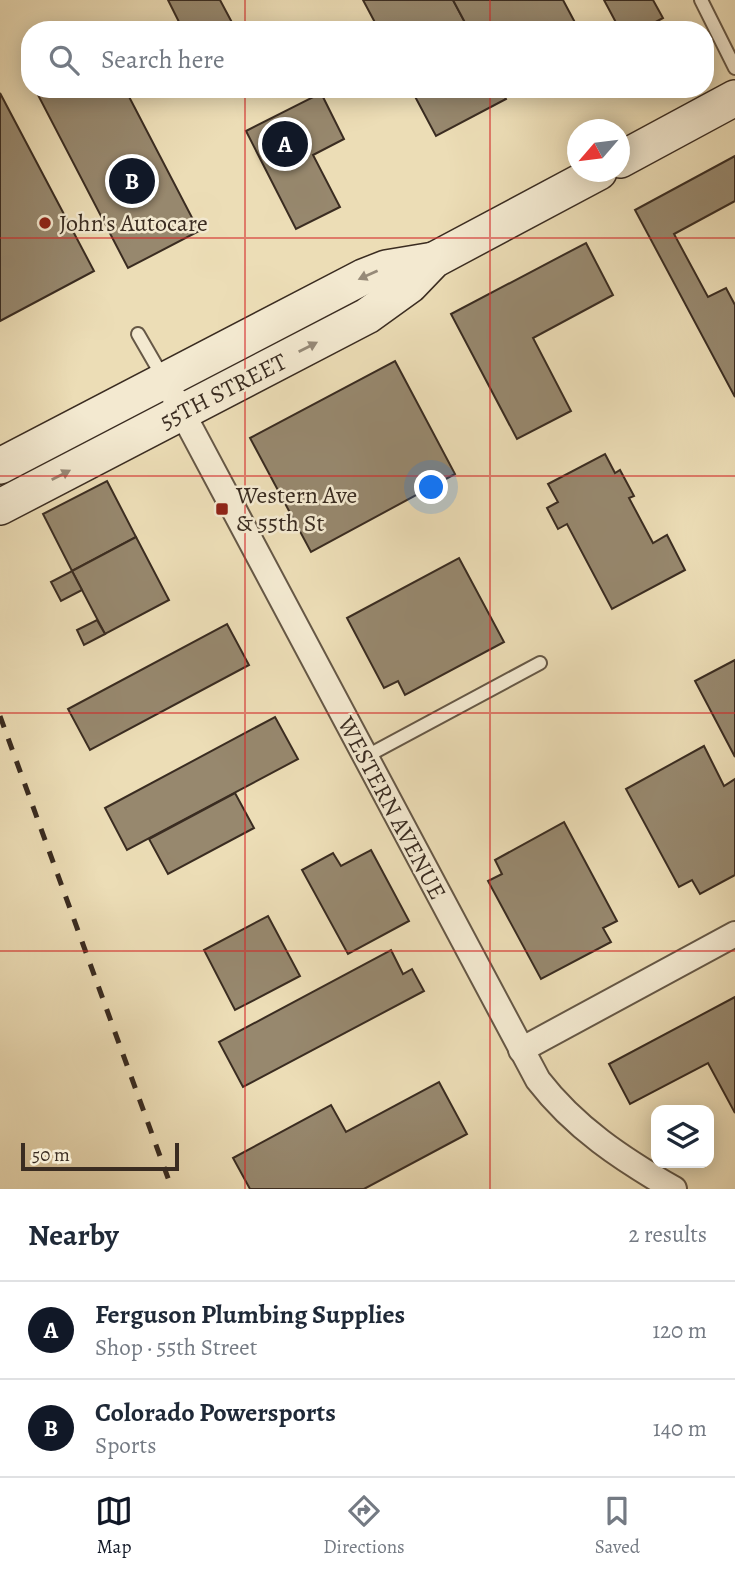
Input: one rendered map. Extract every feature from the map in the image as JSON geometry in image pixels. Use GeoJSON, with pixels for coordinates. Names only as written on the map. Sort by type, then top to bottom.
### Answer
{"type":"FeatureCollection","features":[{"type":"Feature","properties":{"kind":"main road"},"geometry":{"type":"LineString","coordinates":[[630,155],[735,98]]}},
{"type":"Feature","properties":{"kind":"main road","name":"55TH STREET"},"geometry":{"type":"LineString","coordinates":[[0,507],[367,316],[410,285],[434,260],[579,182]]}},
{"type":"Feature","properties":{"kind":"main road","name":"55TH STREET"},"geometry":{"type":"LineString","coordinates":[[0,466],[363,277],[386,268],[434,260]]}},
{"type":"Feature","properties":{"kind":"street","name":"WESTERN AVENUE"},"geometry":{"type":"LineString","coordinates":[[165,381],[538,1080],[569,1117],[621,1157],[674,1189]]}},
{"type":"Feature","properties":{"kind":"street"},"geometry":{"type":"LineString","coordinates":[[521,1050],[735,934]]}},
{"type":"Feature","properties":{"kind":"lane"},"geometry":{"type":"LineString","coordinates":[[701,0],[712,21]]}},
{"type":"Feature","properties":{"kind":"lane"},"geometry":{"type":"LineString","coordinates":[[714,26],[735,68]]}},
{"type":"Feature","properties":{"kind":"lane"},"geometry":{"type":"LineString","coordinates":[[138,334],[165,381]]}},
{"type":"Feature","properties":{"kind":"lane"},"geometry":{"type":"LineString","coordinates":[[365,757],[540,663]]}},
{"type":"Feature","properties":{"kind":"building"},"geometry":{"type":"Polygon","coordinates":[[[168,0],[220,0],[231,21],[178,21],[168,0]]]}},
{"type":"Feature","properties":{"kind":"building"},"geometry":{"type":"Polygon","coordinates":[[[363,0],[453,0],[464,21],[374,21],[363,0]]]}},
{"type":"Feature","properties":{"kind":"building"},"geometry":{"type":"Polygon","coordinates":[[[453,0],[563,0],[574,21],[464,21],[453,0]]]}},
{"type":"Feature","properties":{"kind":"building"},"geometry":{"type":"Polygon","coordinates":[[[604,0],[653,0],[663,18],[658,21],[615,21],[604,0]]]}},
{"type":"Feature","properties":{"kind":"building"},"geometry":{"type":"Polygon","coordinates":[[[0,93],[94,271],[0,321],[0,93]]]}},
{"type":"Feature","properties":{"kind":"building"},"geometry":{"type":"Polygon","coordinates":[[[40,98],[130,98],[199,231],[128,268],[40,98]]]}},
{"type":"Feature","properties":{"kind":"building"},"geometry":{"type":"Polygon","coordinates":[[[311,98],[324,98],[344,139],[313,155],[340,207],[296,229],[246,131],[311,98]]]}},
{"type":"Feature","properties":{"kind":"building"},"geometry":{"type":"Polygon","coordinates":[[[416,98],[506,98],[506,99],[436,136],[416,98]]]}},
{"type":"Feature","properties":{"kind":"building"},"geometry":{"type":"Polygon","coordinates":[[[735,156],[735,201],[674,234],[708,297],[726,288],[735,305],[735,397],[635,210],[735,156]]]}},
{"type":"Feature","properties":{"kind":"building"},"geometry":{"type":"Polygon","coordinates":[[[586,243],[613,295],[533,338],[571,411],[517,439],[451,314],[586,243]]]}},
{"type":"Feature","properties":{"kind":"building"},"geometry":{"type":"Polygon","coordinates":[[[395,361],[455,474],[311,552],[250,438],[395,361]]]}},
{"type":"Feature","properties":{"kind":"building"},"geometry":{"type":"Polygon","coordinates":[[[605,454],[615,473],[620,470],[634,496],[629,498],[653,543],[667,535],[685,570],[612,609],[567,524],[558,529],[547,508],[558,502],[548,484],[605,454]]]}},
{"type":"Feature","properties":{"kind":"building"},"geometry":{"type":"Polygon","coordinates":[[[107,481],[136,537],[72,571],[43,514],[107,481]]]}},
{"type":"Feature","properties":{"kind":"building"},"geometry":{"type":"Polygon","coordinates":[[[136,537],[169,600],[105,634],[72,571],[136,537]]]}},
{"type":"Feature","properties":{"kind":"building"},"geometry":{"type":"Polygon","coordinates":[[[459,558],[504,642],[405,695],[398,681],[384,688],[347,618],[459,558]]]}},
{"type":"Feature","properties":{"kind":"building"},"geometry":{"type":"Polygon","coordinates":[[[72,571],[82,590],[61,601],[51,582],[72,571]]]}},
{"type":"Feature","properties":{"kind":"building"},"geometry":{"type":"Polygon","coordinates":[[[97,620],[105,634],[84,645],[77,630],[97,620]]]}},
{"type":"Feature","properties":{"kind":"building"},"geometry":{"type":"Polygon","coordinates":[[[227,624],[249,665],[90,750],[68,709],[227,624]]]}},
{"type":"Feature","properties":{"kind":"building"},"geometry":{"type":"Polygon","coordinates":[[[735,660],[735,757],[695,681],[735,660]]]}},
{"type":"Feature","properties":{"kind":"building"},"geometry":{"type":"Polygon","coordinates":[[[275,717],[298,759],[127,850],[105,808],[275,717]]]}},
{"type":"Feature","properties":{"kind":"building"},"geometry":{"type":"Polygon","coordinates":[[[704,746],[724,786],[735,779],[735,875],[700,894],[692,880],[679,887],[626,789],[704,746]]]}},
{"type":"Feature","properties":{"kind":"building"},"geometry":{"type":"Polygon","coordinates":[[[235,793],[254,828],[168,874],[149,839],[235,793]]]}},
{"type":"Feature","properties":{"kind":"building"},"geometry":{"type":"Polygon","coordinates":[[[564,822],[617,921],[603,928],[611,942],[541,979],[488,881],[502,874],[495,860],[564,822]]]}},
{"type":"Feature","properties":{"kind":"building"},"geometry":{"type":"Polygon","coordinates":[[[371,850],[409,921],[348,954],[302,870],[333,853],[341,866],[371,850]]]}},
{"type":"Feature","properties":{"kind":"building"},"geometry":{"type":"Polygon","coordinates":[[[268,916],[300,976],[235,1010],[204,950],[268,916]]]}},
{"type":"Feature","properties":{"kind":"building"},"geometry":{"type":"Polygon","coordinates":[[[391,950],[403,974],[412,969],[424,991],[243,1087],[219,1042],[391,950]]]}},
{"type":"Feature","properties":{"kind":"building"},"geometry":{"type":"Polygon","coordinates":[[[735,997],[735,1113],[708,1063],[630,1104],[609,1064],[735,997]]]}},
{"type":"Feature","properties":{"kind":"building"},"geometry":{"type":"Polygon","coordinates":[[[439,1082],[467,1134],[364,1189],[250,1189],[233,1158],[331,1105],[346,1132],[439,1082]]]}},
{"type":"Feature","properties":{"kind":"railway"},"geometry":{"type":"LineString","coordinates":[[0,716],[172,1189]]}},
{"type":"Feature","properties":{"kind":"place","name":"Ferguson Plumbing Supplies"},"geometry":{"type":"Point","coordinates":[285,144]}},
{"type":"Feature","properties":{"kind":"place","name":"Colorado Powersports"},"geometry":{"type":"Point","coordinates":[132,181]}},
{"type":"Feature","properties":{"kind":"place","name":"John's Autocare"},"geometry":{"type":"Point","coordinates":[45,223]}},
{"type":"Feature","properties":{"kind":"place","name":"Western Ave & 55th St"},"geometry":{"type":"Point","coordinates":[222,509]}}]}
